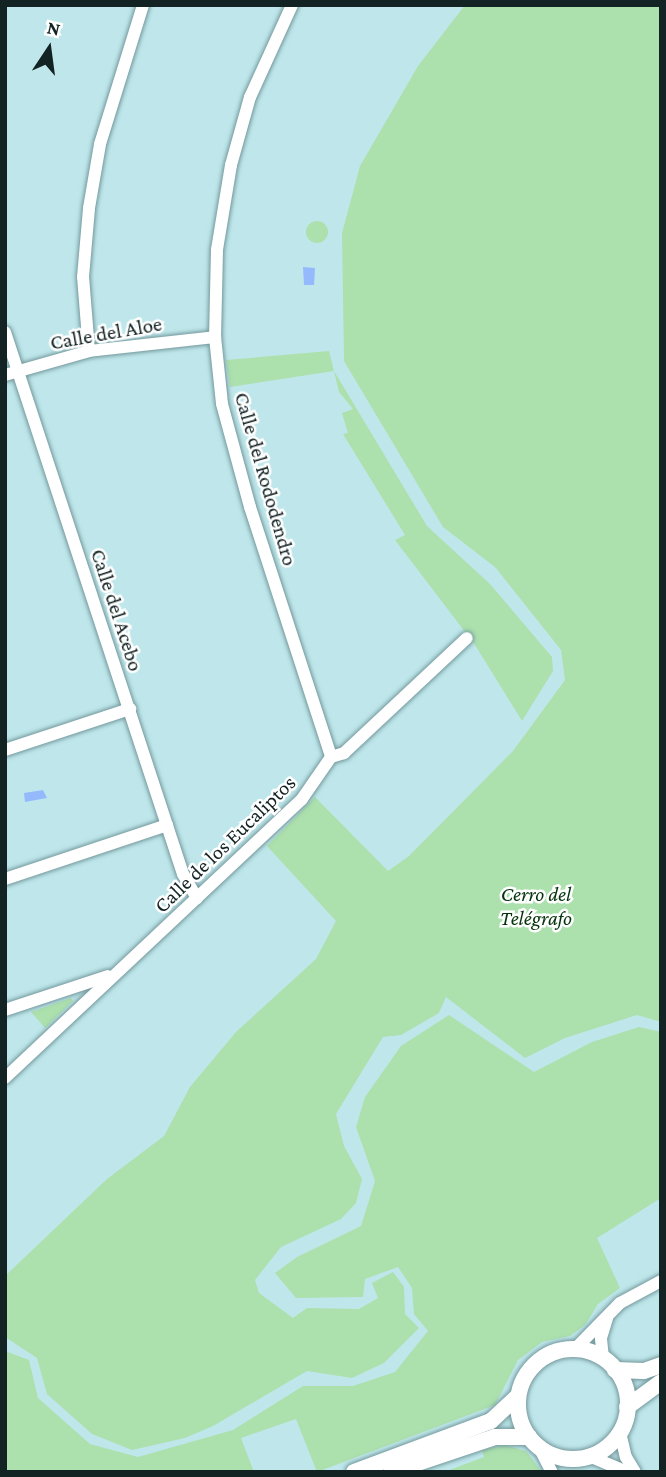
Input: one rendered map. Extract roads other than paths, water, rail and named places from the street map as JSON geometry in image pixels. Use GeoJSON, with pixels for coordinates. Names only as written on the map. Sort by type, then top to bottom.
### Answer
{"type":"FeatureCollection","features":[{"type":"Feature","properties":{"kind":"street"},"geometry":{"type":"LineString","coordinates":[[89,351],[83,277],[89,208],[100,144],[143,5]]}},
{"type":"Feature","properties":{"kind":"street","name":"Calle del Rododendro"},"geometry":{"type":"LineString","coordinates":[[292,5],[250,97],[231,165],[217,250],[215,337],[222,404],[250,507],[331,757]]}},
{"type":"Feature","properties":{"kind":"street","name":"Calle del Acebo"},"geometry":{"type":"LineString","coordinates":[[5,332],[12,373],[130,709],[189,890],[197,898]]}},
{"type":"Feature","properties":{"kind":"street","name":"Calle del Aloe"},"geometry":{"type":"LineString","coordinates":[[12,373],[89,351],[215,337]]}},
{"type":"Feature","properties":{"kind":"street","name":"Calle de los Eucaliptos"},"geometry":{"type":"LineString","coordinates":[[5,1077],[302,799],[331,757],[344,753],[467,638]]}},
{"type":"Feature","properties":{"kind":"street"},"geometry":{"type":"LineString","coordinates":[[5,750],[130,709]]}},
{"type":"Feature","properties":{"kind":"street"},"geometry":{"type":"LineString","coordinates":[[5,879],[167,825]]}},
{"type":"Feature","properties":{"kind":"street"},"geometry":{"type":"LineString","coordinates":[[5,1010],[113,975]]}},
{"type":"Feature","properties":{"kind":"street"},"geometry":{"type":"LineString","coordinates":[[72,987],[85,1002]]}},
{"type":"Feature","properties":{"kind":"street"},"geometry":{"type":"LineString","coordinates":[[575,1349],[610,1311],[661,1281]]}},
{"type":"Feature","properties":{"kind":"street"},"geometry":{"type":"LineString","coordinates":[[603,1358],[601,1338],[610,1311]]}},
{"type":"Feature","properties":{"kind":"street"},"geometry":{"type":"LineString","coordinates":[[552,1472],[518,1411],[518,1396],[524,1377],[537,1362],[555,1352],[575,1349],[603,1358],[615,1370],[625,1389],[627,1408],[620,1432],[626,1457],[635,1472]]}},
{"type":"Feature","properties":{"kind":"street"},"geometry":{"type":"LineString","coordinates":[[615,1370],[644,1371],[661,1365]]}},
{"type":"Feature","properties":{"kind":"street"},"geometry":{"type":"LineString","coordinates":[[627,1408],[661,1382]]}},
{"type":"Feature","properties":{"kind":"street"},"geometry":{"type":"LineString","coordinates":[[354,1472],[491,1421],[518,1396]]}},
{"type":"Feature","properties":{"kind":"street"},"geometry":{"type":"LineString","coordinates":[[589,1456],[620,1432]]}},
{"type":"Feature","properties":{"kind":"street"},"geometry":{"type":"LineString","coordinates":[[391,1472],[495,1437],[534,1442],[556,1456],[589,1456],[627,1472]]}},
{"type":"Feature","properties":{"kind":"water"},"geometry":{"type":"Polygon","coordinates":[[[303,267],[315,268],[314,285],[304,285],[303,267]]]}},
{"type":"Feature","properties":{"kind":"water"},"geometry":{"type":"Polygon","coordinates":[[[43,790],[47,798],[25,802],[24,793],[43,790]]]}},
{"type":"Feature","properties":{"kind":"park label","name":"Cerro del Telégrafo"},"geometry":{"type":"Point","coordinates":[536,906]}}]}
